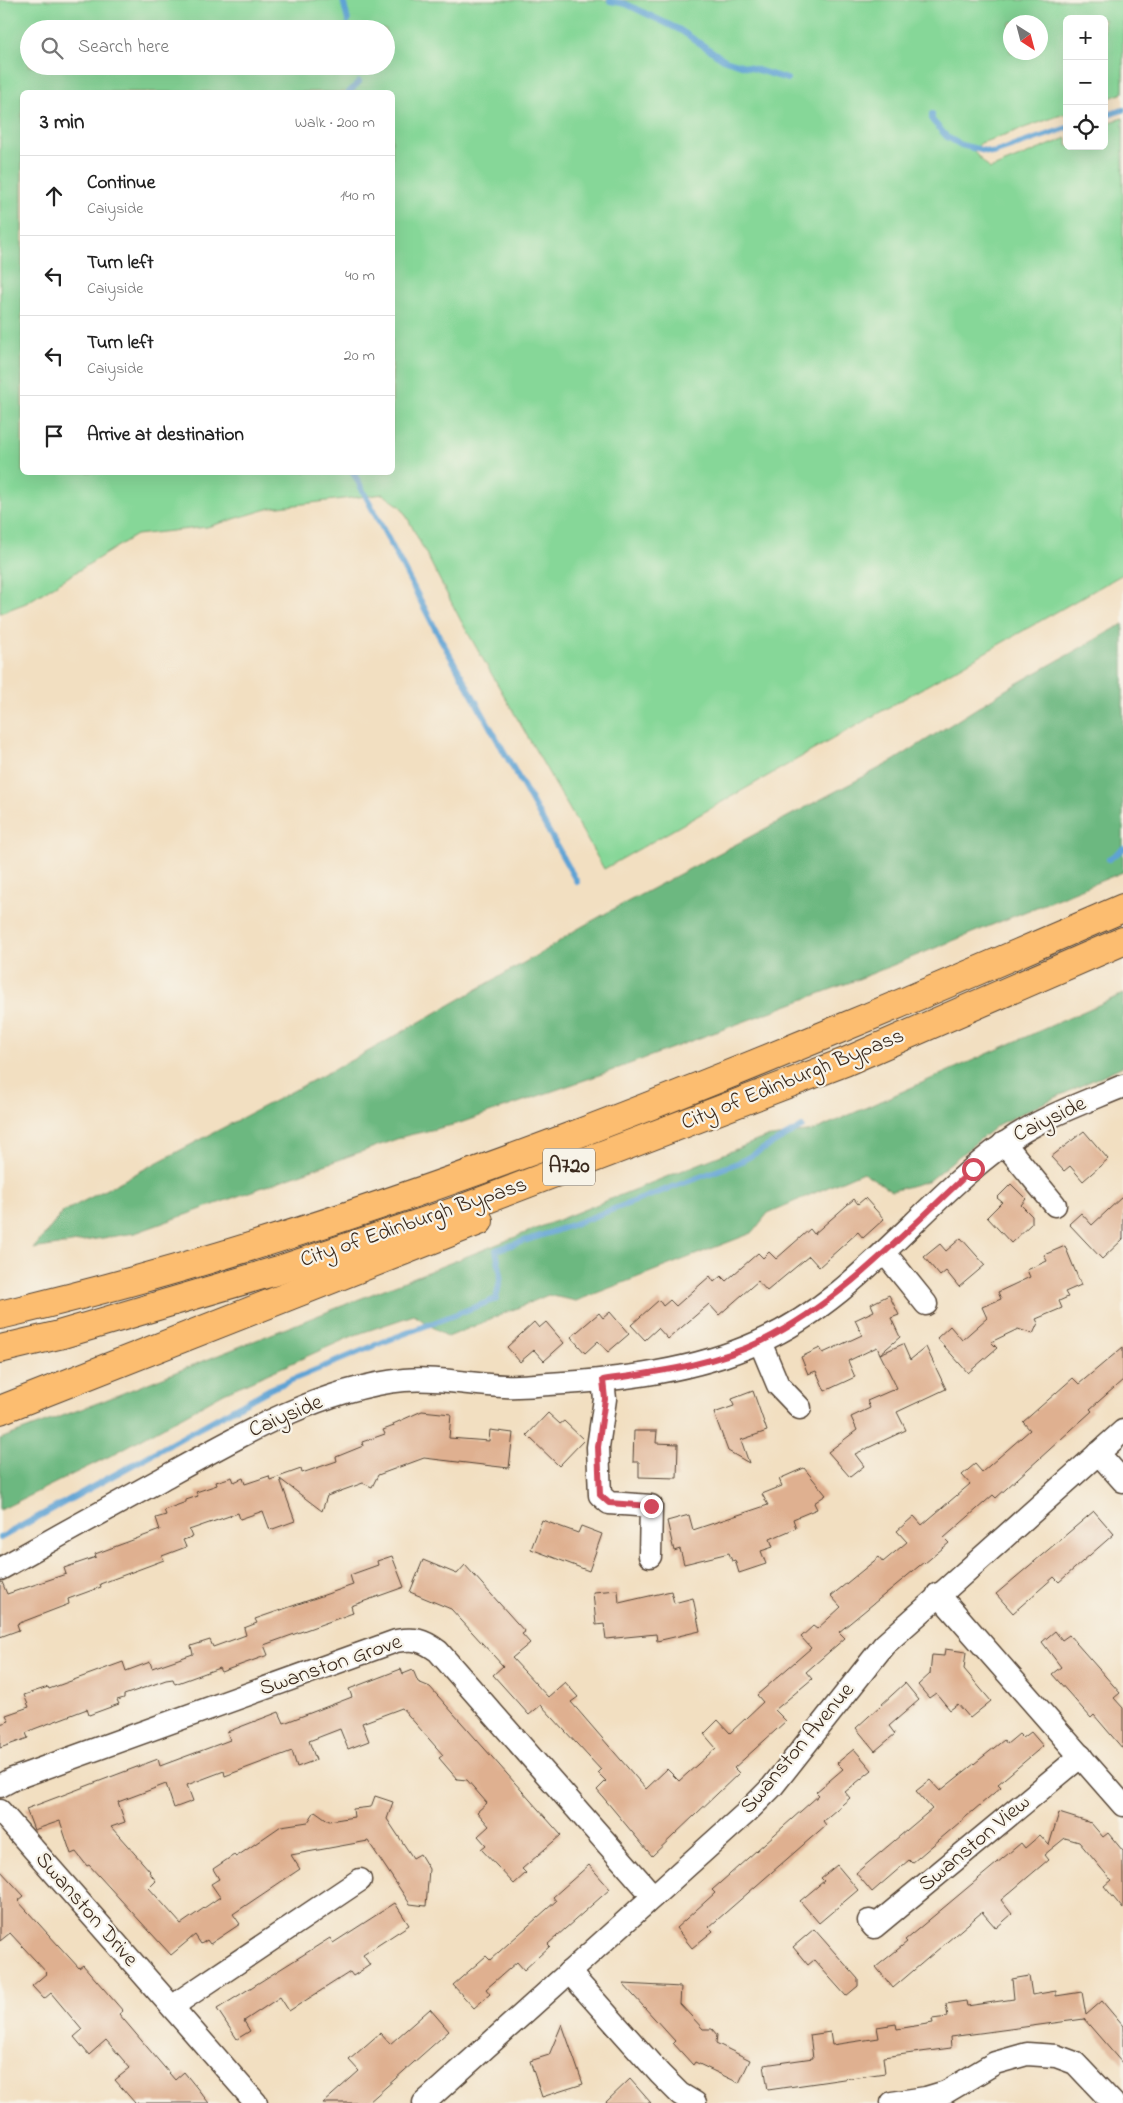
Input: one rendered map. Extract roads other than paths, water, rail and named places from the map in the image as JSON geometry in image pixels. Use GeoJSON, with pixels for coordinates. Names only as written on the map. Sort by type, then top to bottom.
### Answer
{"type":"FeatureCollection","features":[{"type":"Feature","properties":{"kind":"highway","name":"City of Edinburgh Bypass"},"geometry":{"type":"LineString","coordinates":[[0,1315],[195,1264],[315,1227],[446,1183],[878,1013],[1123,908]]}},
{"type":"Feature","properties":{"kind":"highway","name":"City of Edinburgh Bypass"},"geometry":{"type":"LineString","coordinates":[[0,1349],[59,1335],[279,1270],[444,1215],[844,1062],[1123,941]]}},
{"type":"Feature","properties":{"kind":"highway"},"geometry":{"type":"LineString","coordinates":[[0,1410],[634,1159],[844,1062]]}},
{"type":"Feature","properties":{"kind":"highway"},"geometry":{"type":"LineString","coordinates":[[0,1298],[162,1258],[597,1125]]}},
{"type":"Feature","properties":{"kind":"street","name":"Caiyside"},"geometry":{"type":"LineString","coordinates":[[0,1569],[255,1428],[354,1389],[405,1380],[452,1380],[505,1386],[603,1380],[716,1358],[760,1342],[798,1321],[834,1297],[1004,1143],[1039,1122],[1123,1086]]}},
{"type":"Feature","properties":{"kind":"street","name":"Caiyside"},"geometry":{"type":"LineString","coordinates":[[1004,1143],[1055,1205]]}},
{"type":"Feature","properties":{"kind":"street"},"geometry":{"type":"LineString","coordinates":[[884,1252],[926,1304]]}},
{"type":"Feature","properties":{"kind":"street"},"geometry":{"type":"LineString","coordinates":[[760,1342],[778,1385],[800,1408]]}},
{"type":"Feature","properties":{"kind":"street"},"geometry":{"type":"LineString","coordinates":[[603,1380],[605,1399],[598,1447],[600,1495],[609,1503],[651,1506],[650,1556]]}},
{"type":"Feature","properties":{"kind":"street","name":"Swanston Avenue"},"geometry":{"type":"LineString","coordinates":[[424,2103],[747,1812],[772,1787],[884,1645],[938,1594],[1123,1431]]}},
{"type":"Feature","properties":{"kind":"street"},"geometry":{"type":"LineString","coordinates":[[1098,1453],[1123,1481]]}},
{"type":"Feature","properties":{"kind":"street"},"geometry":{"type":"LineString","coordinates":[[938,1594],[1123,1805]]}},
{"type":"Feature","properties":{"kind":"street","name":"Swanston Grove"},"geometry":{"type":"LineString","coordinates":[[0,1786],[13,1779],[396,1641],[423,1640],[438,1651],[653,1896]]}},
{"type":"Feature","properties":{"kind":"street","name":"Swanston View"},"geometry":{"type":"LineString","coordinates":[[869,1921],[874,1927],[1081,1756]]}},
{"type":"Feature","properties":{"kind":"street","name":"Swanston Drive"},"geometry":{"type":"LineString","coordinates":[[0,1811],[256,2103]]}},
{"type":"Feature","properties":{"kind":"street"},"geometry":{"type":"LineString","coordinates":[[173,2008],[330,1890],[360,1880]]}},
{"type":"Feature","properties":{"kind":"street"},"geometry":{"type":"LineString","coordinates":[[569,1972],[660,2074],[680,2094],[695,2103]]}},
{"type":"Feature","properties":{"kind":"street"},"geometry":{"type":"LineString","coordinates":[[892,2103],[926,2098],[946,2092],[994,2062],[1027,2054],[1056,2056],[1075,2063],[1113,2103]]}},
{"type":"Feature","properties":{"kind":"waterway"},"geometry":{"type":"LineString","coordinates":[[343,0],[348,20]]}},
{"type":"Feature","properties":{"kind":"waterway"},"geometry":{"type":"LineString","coordinates":[[610,1],[626,4],[680,30],[725,60],[787,79]]}},
{"type":"Feature","properties":{"kind":"waterway"},"geometry":{"type":"LineString","coordinates":[[351,90],[359,82]]}},
{"type":"Feature","properties":{"kind":"waterway"},"geometry":{"type":"LineString","coordinates":[[1108,115],[1123,110]]}},
{"type":"Feature","properties":{"kind":"waterway"},"geometry":{"type":"LineString","coordinates":[[932,114],[932,120],[947,137],[961,145],[993,153],[1063,129]]}},
{"type":"Feature","properties":{"kind":"waterway"},"geometry":{"type":"LineString","coordinates":[[355,475],[438,634],[577,882]]}},
{"type":"Feature","properties":{"kind":"waterway"},"geometry":{"type":"LineString","coordinates":[[1109,859],[1123,849]]}},
{"type":"Feature","properties":{"kind":"waterway"},"geometry":{"type":"LineString","coordinates":[[0,1538],[270,1389],[383,1342],[496,1299],[501,1275],[496,1250],[555,1231],[740,1162],[802,1127]]}}]}
